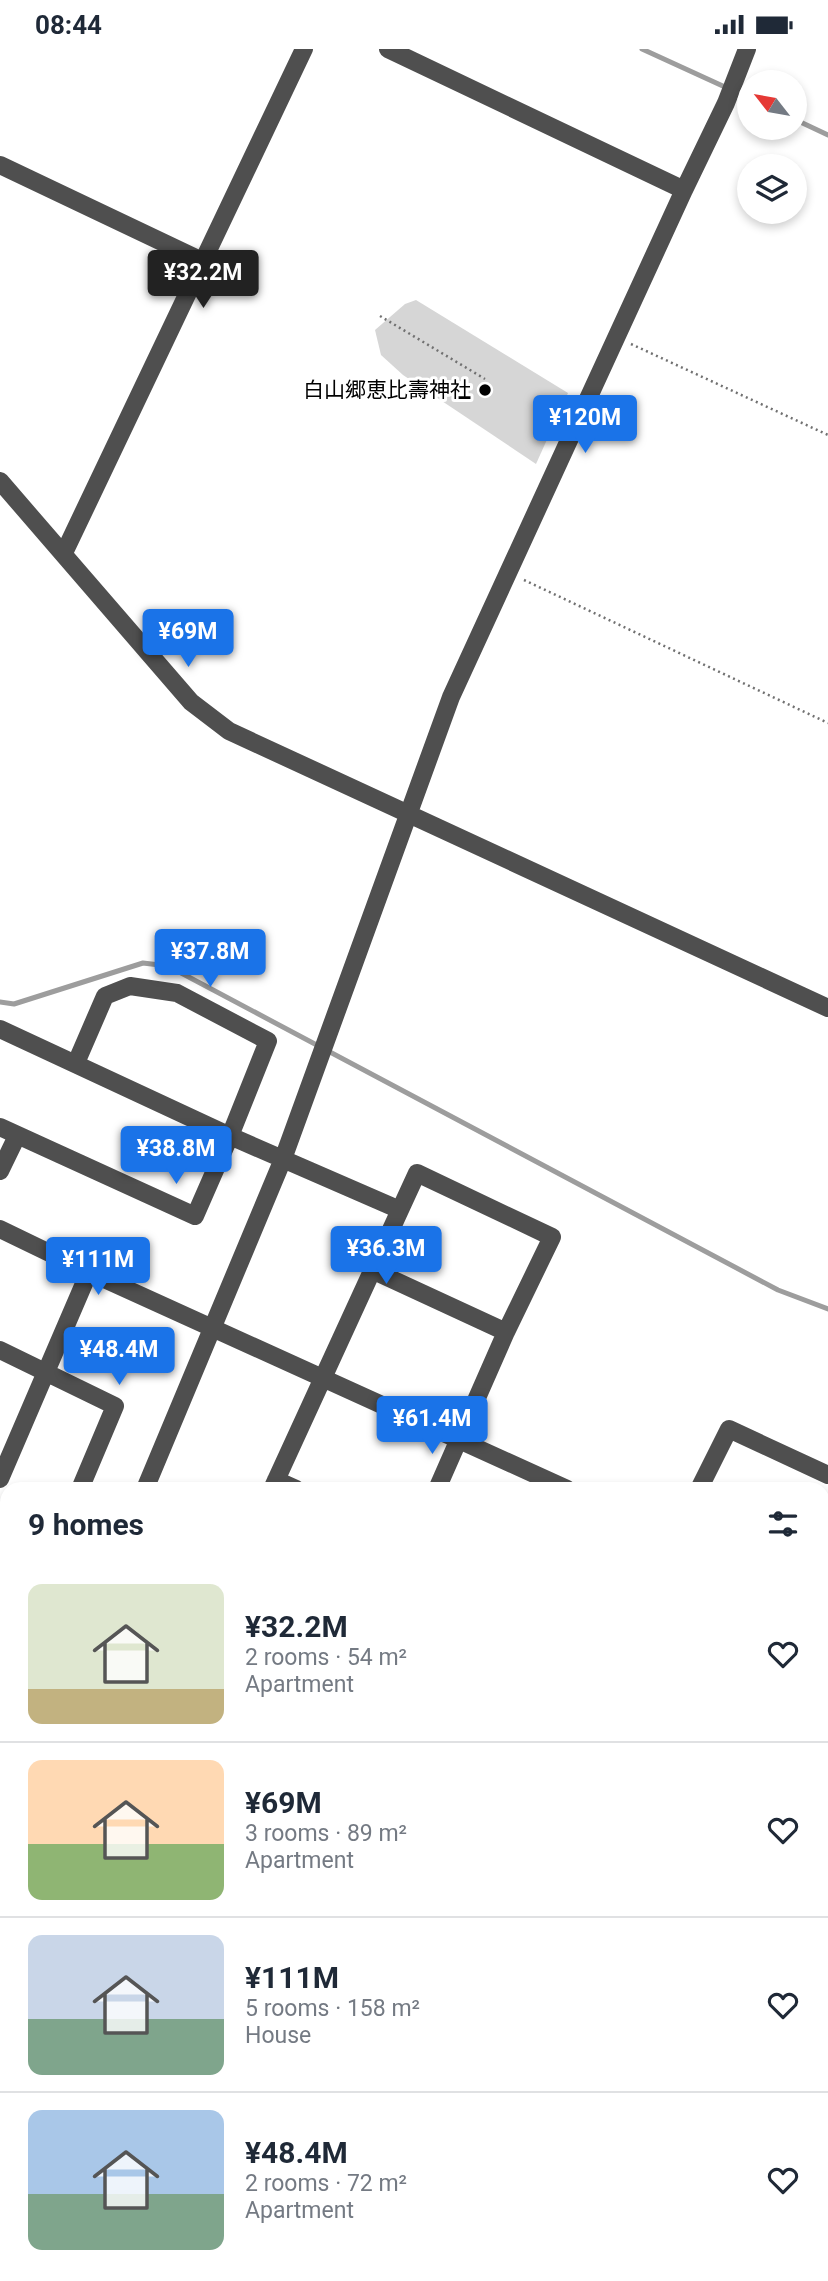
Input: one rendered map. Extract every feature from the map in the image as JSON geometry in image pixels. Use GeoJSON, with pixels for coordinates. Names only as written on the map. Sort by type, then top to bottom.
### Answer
{"type":"FeatureCollection","features":[{"type":"Feature","properties":{"kind":"street"},"geometry":{"type":"LineString","coordinates":[[64,553],[304,49]]}},
{"type":"Feature","properties":{"kind":"street"},"geometry":{"type":"LineString","coordinates":[[388,49],[684,190]]}},
{"type":"Feature","properties":{"kind":"street"},"geometry":{"type":"LineString","coordinates":[[148,1482],[283,1159],[452,697],[726,103],[747,49]]}},
{"type":"Feature","properties":{"kind":"street"},"geometry":{"type":"LineString","coordinates":[[0,165],[204,262]]}},
{"type":"Feature","properties":{"kind":"street"},"geometry":{"type":"LineString","coordinates":[[0,481],[200,709],[229,731],[828,1008]]}},
{"type":"Feature","properties":{"kind":"street"},"geometry":{"type":"LineString","coordinates":[[0,1127],[195,1216],[268,1041],[177,993],[130,986],[105,996],[76,1063]]}},
{"type":"Feature","properties":{"kind":"street"},"geometry":{"type":"LineString","coordinates":[[0,1029],[230,1136],[400,1210]]}},
{"type":"Feature","properties":{"kind":"street"},"geometry":{"type":"LineString","coordinates":[[0,1171],[17,1136]]}},
{"type":"Feature","properties":{"kind":"street"},"geometry":{"type":"LineString","coordinates":[[275,1482],[417,1173],[552,1237],[506,1332],[441,1482]]}},
{"type":"Feature","properties":{"kind":"street"},"geometry":{"type":"LineString","coordinates":[[0,1229],[552,1482]]}},
{"type":"Feature","properties":{"kind":"street"},"geometry":{"type":"LineString","coordinates":[[372,1270],[506,1332]]}},
{"type":"Feature","properties":{"kind":"street"},"geometry":{"type":"LineString","coordinates":[[2,1470],[89,1272]]}},
{"type":"Feature","properties":{"kind":"street"},"geometry":{"type":"LineString","coordinates":[[0,1350],[115,1406],[83,1482]]}},
{"type":"Feature","properties":{"kind":"street"},"geometry":{"type":"LineString","coordinates":[[702,1482],[729,1429],[828,1475]]}},
{"type":"Feature","properties":{"kind":"path"},"geometry":{"type":"LineString","coordinates":[[380,316],[485,379]]}},
{"type":"Feature","properties":{"kind":"path"},"geometry":{"type":"LineString","coordinates":[[618,338],[828,435]]}},
{"type":"Feature","properties":{"kind":"path"},"geometry":{"type":"LineString","coordinates":[[508,573],[828,723]]}},
{"type":"Feature","properties":{"kind":"shaded area"},"geometry":{"type":"Polygon","coordinates":[[[416,300],[568,393],[536,464],[403,375],[381,355],[375,330],[405,304],[416,300]]]}},
{"type":"Feature","properties":{"kind":"waterway"},"geometry":{"type":"LineString","coordinates":[[642,49],[737,93]]}},
{"type":"Feature","properties":{"kind":"waterway"},"geometry":{"type":"LineString","coordinates":[[807,125],[828,135]]}},
{"type":"Feature","properties":{"kind":"waterway"},"geometry":{"type":"LineString","coordinates":[[0,1002],[14,1004],[143,963],[168,966],[778,1290],[828,1309]]}},
{"type":"Feature","properties":{"kind":"place","name":"白山郷恵比壽神社"},"geometry":{"type":"Point","coordinates":[485,390]}}]}
